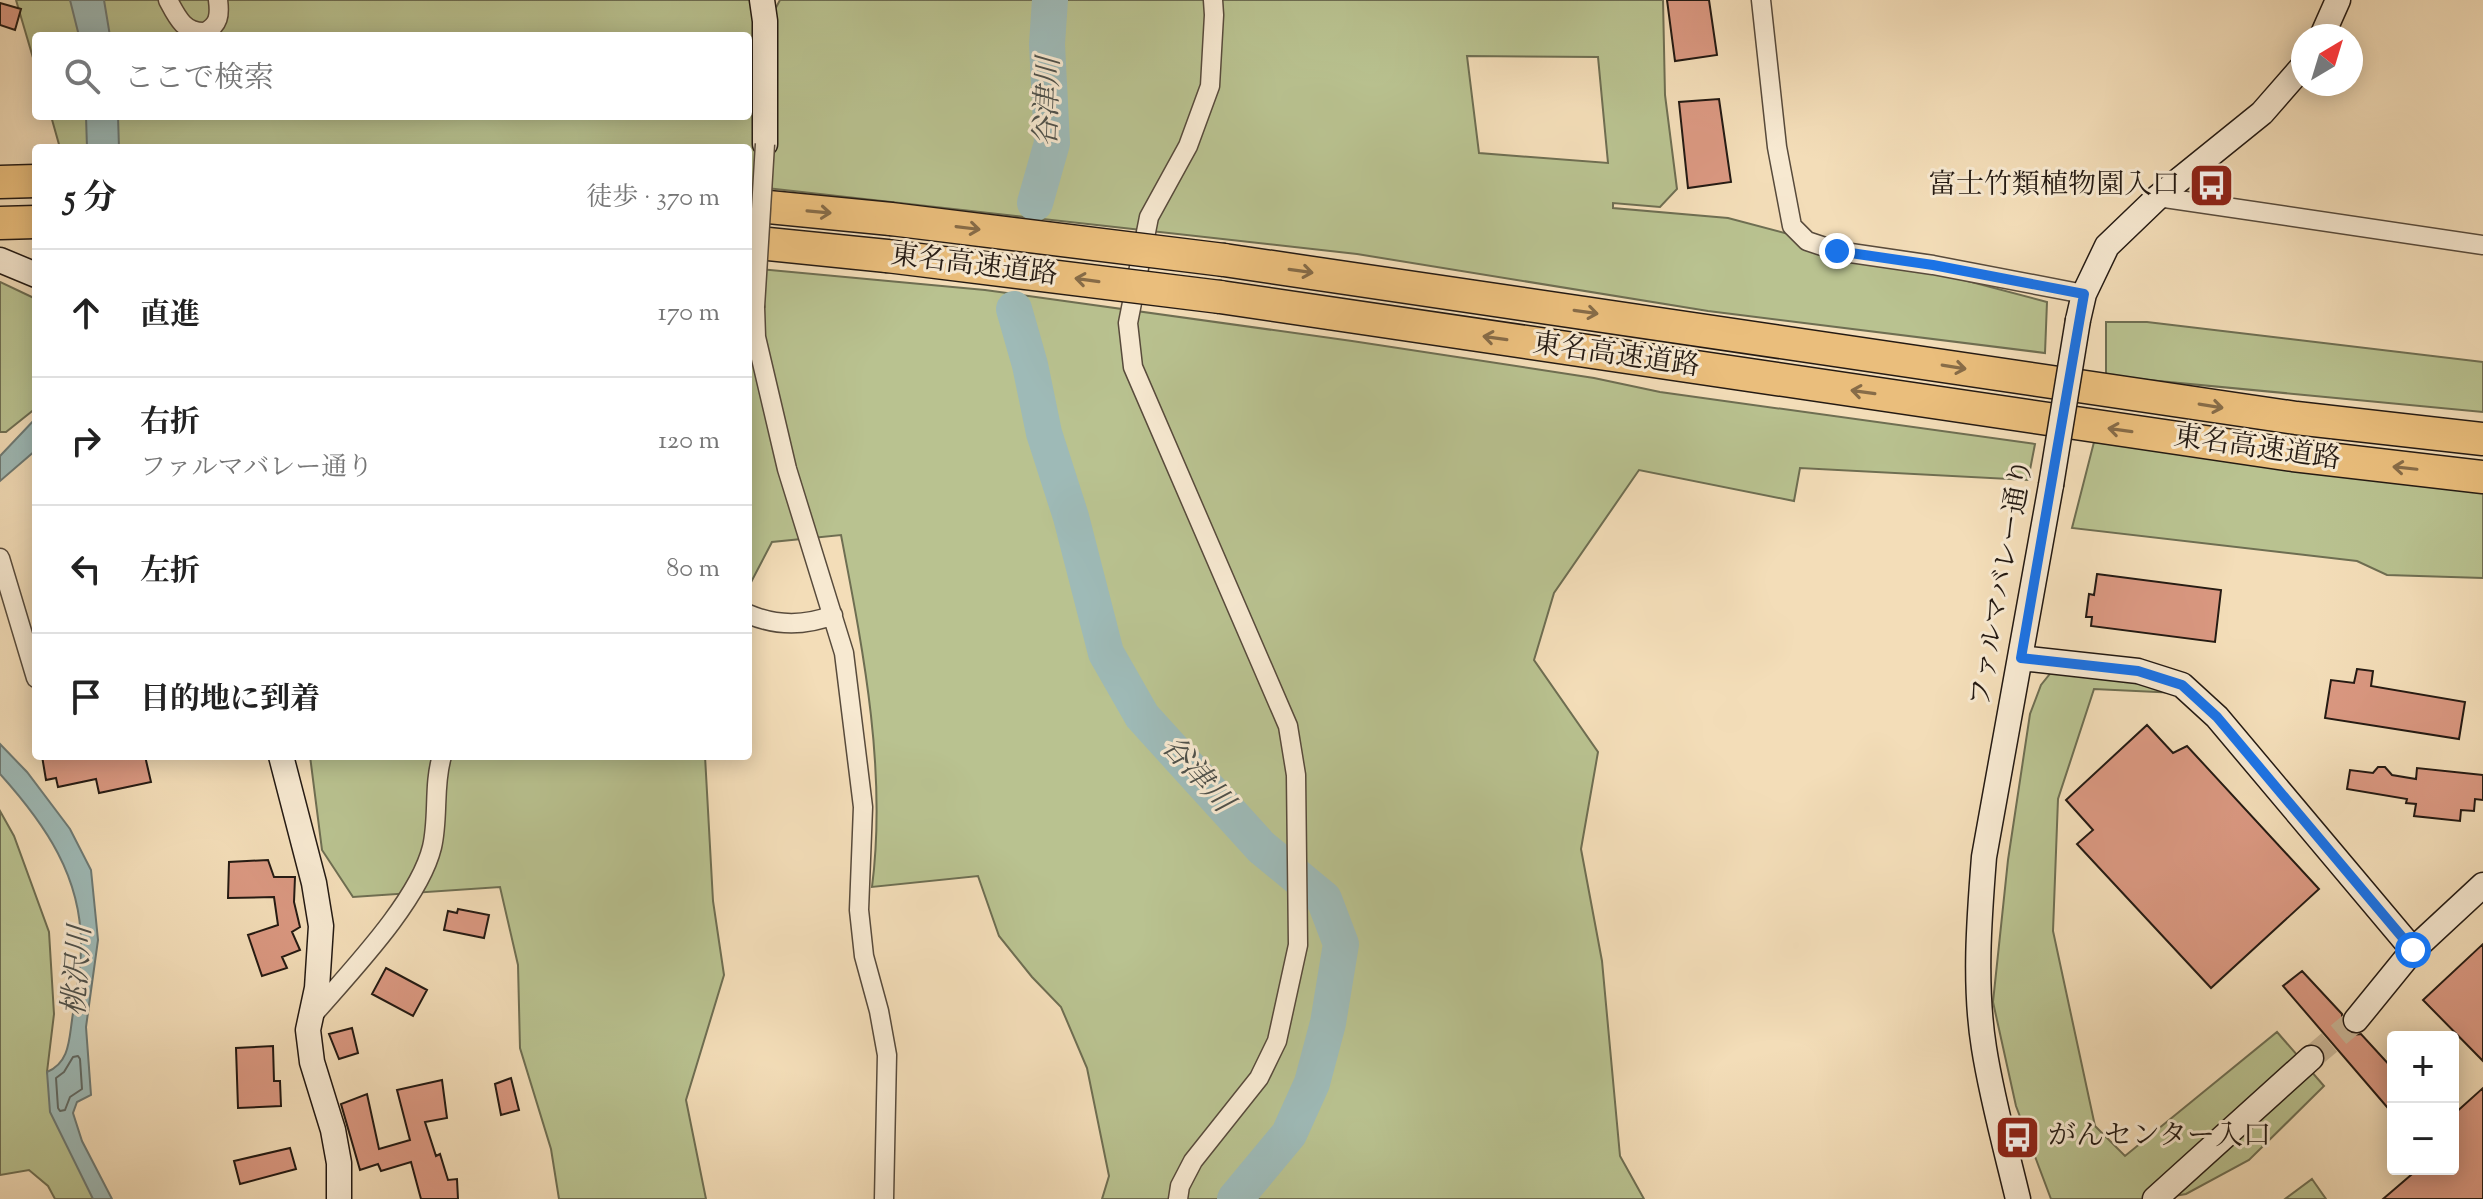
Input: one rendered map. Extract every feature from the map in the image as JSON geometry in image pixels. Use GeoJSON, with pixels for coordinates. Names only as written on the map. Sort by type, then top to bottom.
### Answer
{"type":"FeatureCollection","features":[{"type":"Feature","properties":{"kind":"highway"},"geometry":{"type":"LineString","coordinates":[[0,182],[32,181]]}},
{"type":"Feature","properties":{"kind":"highway","name":"東名高速道路"},"geometry":{"type":"LineString","coordinates":[[752,205],[891,219],[1224,260],[2296,418],[2483,439]]}},
{"type":"Feature","properties":{"kind":"highway"},"geometry":{"type":"LineString","coordinates":[[0,223],[32,222]]}},
{"type":"Feature","properties":{"kind":"highway","name":"東名高速道路"},"geometry":{"type":"LineString","coordinates":[[752,242],[1220,297],[2277,453],[2483,477]]}},
{"type":"Feature","properties":{"kind":"street"},"geometry":{"type":"LineString","coordinates":[[168,0],[179,22],[188,29],[205,32],[218,21],[218,0]]}},
{"type":"Feature","properties":{"kind":"street"},"geometry":{"type":"LineString","coordinates":[[762,0],[765,21],[765,144],[756,337],[787,469],[844,653],[863,807],[859,910],[864,956],[887,1055],[884,1199]]}},
{"type":"Feature","properties":{"kind":"street"},"geometry":{"type":"LineString","coordinates":[[1178,1199],[1180,1186],[1193,1161],[1259,1078],[1277,1041],[1298,945],[1296,775],[1288,726],[1170,449],[1139,384],[1133,367],[1128,323],[1149,217],[1188,146],[1210,86],[1213,0]]}},
{"type":"Feature","properties":{"kind":"street"},"geometry":{"type":"LineString","coordinates":[[1761,0],[1777,147],[1787,200],[1792,226],[1807,241],[1837,251],[1933,265],[2084,294]]}},
{"type":"Feature","properties":{"kind":"street"},"geometry":{"type":"LineString","coordinates":[[2327,24],[2338,0]]}},
{"type":"Feature","properties":{"kind":"street","name":"ファルマバレー通り"},"geometry":{"type":"LineString","coordinates":[[2018,1199],[1984,1049],[1979,967],[1984,857],[2084,294],[2107,246],[2129,223],[2262,113],[2291,80]]}},
{"type":"Feature","properties":{"kind":"street"},"geometry":{"type":"LineString","coordinates":[[2158,197],[2483,245]]}},
{"type":"Feature","properties":{"kind":"street"},"geometry":{"type":"LineString","coordinates":[[0,260],[32,273]]}},
{"type":"Feature","properties":{"kind":"street"},"geometry":{"type":"LineString","coordinates":[[0,558],[32,648]]}},
{"type":"Feature","properties":{"kind":"street"},"geometry":{"type":"LineString","coordinates":[[752,615],[790,623],[817,621],[833,615]]}},
{"type":"Feature","properties":{"kind":"street"},"geometry":{"type":"LineString","coordinates":[[2021,658],[2138,671],[2182,685],[2217,717],[2413,950]]}},
{"type":"Feature","properties":{"kind":"street"},"geometry":{"type":"LineString","coordinates":[[282,760],[314,883],[321,926],[318,977],[308,1030],[312,1062],[333,1130],[339,1163],[339,1199]]}},
{"type":"Feature","properties":{"kind":"street"},"geometry":{"type":"LineString","coordinates":[[312,1016],[388,926],[424,870],[436,821],[441,760]]}},
{"type":"Feature","properties":{"kind":"street"},"geometry":{"type":"LineString","coordinates":[[2356,1020],[2413,950],[2483,885]]}},
{"type":"Feature","properties":{"kind":"street"},"geometry":{"type":"LineString","coordinates":[[2155,1199],[2311,1058]]}},
{"type":"Feature","properties":{"kind":"green space"},"geometry":{"type":"Polygon","coordinates":[[[16,0],[762,0],[772,15],[780,0],[1663,0],[1665,95],[1677,189],[1660,207],[1613,203],[1613,208],[1728,218],[2047,302],[2045,353],[1708,311],[1357,254],[752,186],[752,144],[59,144],[52,120],[752,120],[752,32],[32,32],[32,54],[16,0]],[[1467,56],[1479,153],[1608,163],[1598,57],[1467,56]]]}},
{"type":"Feature","properties":{"kind":"green space"},"geometry":{"type":"Polygon","coordinates":[[[752,268],[985,290],[1352,341],[1594,378],[1660,392],[2035,444],[2028,480],[1800,468],[1794,501],[1639,470],[1554,593],[1534,660],[1598,752],[1581,849],[1602,961],[1620,1156],[1644,1199],[1102,1199],[1109,1176],[1087,1068],[1061,1007],[999,936],[978,876],[872,887],[877,799],[875,755],[864,666],[841,535],[772,542],[752,580],[752,268]]]}},
{"type":"Feature","properties":{"kind":"green space"},"geometry":{"type":"Polygon","coordinates":[[[0,282],[32,297],[32,411],[6,432],[0,432],[0,282]]]}},
{"type":"Feature","properties":{"kind":"green space"},"geometry":{"type":"Polygon","coordinates":[[[2106,322],[2147,322],[2483,362],[2483,412],[2106,376],[2106,322]]]}},
{"type":"Feature","properties":{"kind":"green space"},"geometry":{"type":"Polygon","coordinates":[[[2094,442],[2364,479],[2483,491],[2483,578],[2387,575],[2357,561],[2072,528],[2094,442]]]}},
{"type":"Feature","properties":{"kind":"green space"},"geometry":{"type":"Polygon","coordinates":[[[2057,665],[2178,693],[2094,689],[2058,799],[2053,931],[2095,1126],[2125,1156],[2277,1032],[2324,1086],[2249,1160],[2186,1194],[2157,1199],[2051,1199],[2016,1106],[1993,1002],[2008,860],[2030,714],[2041,685],[2057,665]]]}},
{"type":"Feature","properties":{"kind":"green space"},"geometry":{"type":"Polygon","coordinates":[[[311,760],[705,760],[713,901],[724,975],[686,1100],[706,1199],[559,1199],[551,1149],[520,1048],[518,965],[500,887],[353,897],[322,850],[311,760]]]}},
{"type":"Feature","properties":{"kind":"green space"},"geometry":{"type":"Polygon","coordinates":[[[0,811],[14,836],[49,932],[54,1014],[47,1072],[103,1199],[55,1199],[48,1186],[29,1170],[0,1175],[0,811]]]}},
{"type":"Feature","properties":{"kind":"green space"},"geometry":{"type":"Polygon","coordinates":[[[2312,1179],[2326,1199],[2285,1199],[2312,1179]]]}},
{"type":"Feature","properties":{"kind":"water"},"geometry":{"type":"Polygon","coordinates":[[[70,0],[104,0],[109,32],[78,32],[70,0]]]}},
{"type":"Feature","properties":{"kind":"water"},"geometry":{"type":"Polygon","coordinates":[[[86,120],[118,120],[119,144],[87,144],[86,120]]]}},
{"type":"Feature","properties":{"kind":"water"},"geometry":{"type":"Polygon","coordinates":[[[32,422],[32,453],[0,481],[0,456],[32,422]]]}},
{"type":"Feature","properties":{"kind":"water"},"geometry":{"type":"Polygon","coordinates":[[[0,744],[27,772],[70,829],[91,870],[98,940],[86,1027],[91,1095],[77,1102],[73,1113],[82,1141],[112,1199],[93,1199],[50,1112],[47,1072],[60,1063],[69,1043],[80,965],[80,922],[68,875],[58,853],[32,812],[0,774],[0,744]]]}},
{"type":"Feature","properties":{"kind":"building"},"geometry":{"type":"Polygon","coordinates":[[[1667,0],[1709,0],[1717,55],[1675,61],[1667,0]]]}},
{"type":"Feature","properties":{"kind":"building"},"geometry":{"type":"Polygon","coordinates":[[[0,3],[21,9],[15,30],[0,25],[0,3]]]}},
{"type":"Feature","properties":{"kind":"building"},"geometry":{"type":"Polygon","coordinates":[[[1719,99],[1731,182],[1688,188],[1679,102],[1719,99]]]}},
{"type":"Feature","properties":{"kind":"building"},"geometry":{"type":"Polygon","coordinates":[[[2097,574],[2221,590],[2215,642],[2091,626],[2092,617],[2086,617],[2089,594],[2094,595],[2097,574]]]}},
{"type":"Feature","properties":{"kind":"building"},"geometry":{"type":"Polygon","coordinates":[[[2357,669],[2373,671],[2371,686],[2465,702],[2459,739],[2325,718],[2331,680],[2354,683],[2357,669]]]}},
{"type":"Feature","properties":{"kind":"building"},"geometry":{"type":"Polygon","coordinates":[[[2147,725],[2173,753],[2187,746],[2319,889],[2211,988],[2077,844],[2093,830],[2066,800],[2147,725]]]}},
{"type":"Feature","properties":{"kind":"building"},"geometry":{"type":"Polygon","coordinates":[[[43,760],[146,760],[151,782],[99,793],[96,779],[58,787],[56,778],[46,780],[43,760]]]}},
{"type":"Feature","properties":{"kind":"building"},"geometry":{"type":"Polygon","coordinates":[[[2378,767],[2385,767],[2392,775],[2416,779],[2417,768],[2483,775],[2483,800],[2475,799],[2474,811],[2461,810],[2460,821],[2414,816],[2416,804],[2406,803],[2407,799],[2347,789],[2350,770],[2373,773],[2378,767]]]}},
{"type":"Feature","properties":{"kind":"building"},"geometry":{"type":"Polygon","coordinates":[[[268,860],[274,877],[295,877],[294,902],[300,927],[292,932],[300,950],[282,957],[287,968],[262,976],[248,935],[278,925],[274,897],[228,898],[229,862],[268,860]]]}},
{"type":"Feature","properties":{"kind":"building"},"geometry":{"type":"Polygon","coordinates":[[[458,909],[489,915],[484,938],[444,930],[448,911],[457,913],[458,909]]]}},
{"type":"Feature","properties":{"kind":"building"},"geometry":{"type":"Polygon","coordinates":[[[2483,944],[2483,1061],[2459,1037],[2459,1031],[2453,1031],[2423,1000],[2483,944]]]}},
{"type":"Feature","properties":{"kind":"building"},"geometry":{"type":"Polygon","coordinates":[[[386,968],[427,990],[413,1016],[372,994],[386,968]]]}},
{"type":"Feature","properties":{"kind":"building"},"geometry":{"type":"Polygon","coordinates":[[[2302,971],[2342,1014],[2342,1025],[2346,1031],[2353,1035],[2361,1034],[2387,1062],[2387,1107],[2283,986],[2302,971]]]}},
{"type":"Feature","properties":{"kind":"building"},"geometry":{"type":"Polygon","coordinates":[[[352,1028],[358,1053],[339,1059],[329,1034],[352,1028]]]}},
{"type":"Feature","properties":{"kind":"building"},"geometry":{"type":"Polygon","coordinates":[[[273,1046],[274,1081],[280,1081],[281,1106],[238,1108],[236,1048],[273,1046]]]}},
{"type":"Feature","properties":{"kind":"building"},"geometry":{"type":"Polygon","coordinates":[[[511,1078],[519,1110],[501,1115],[495,1084],[511,1078]]]}},
{"type":"Feature","properties":{"kind":"building"},"geometry":{"type":"Polygon","coordinates":[[[442,1080],[447,1118],[425,1122],[448,1180],[457,1179],[458,1199],[421,1199],[411,1162],[381,1171],[378,1164],[360,1170],[341,1104],[367,1094],[379,1149],[410,1140],[397,1090],[442,1080]]]}},
{"type":"Feature","properties":{"kind":"building"},"geometry":{"type":"Polygon","coordinates":[[[2483,1088],[2483,1199],[2383,1199],[2411,1175],[2459,1175],[2459,1110],[2483,1088]]]}},
{"type":"Feature","properties":{"kind":"building"},"geometry":{"type":"Polygon","coordinates":[[[290,1148],[296,1169],[240,1184],[234,1161],[290,1148]]]}},
{"type":"Feature","properties":{"kind":"waterway","name":"谷津川"},"geometry":{"type":"LineString","coordinates":[[1035,203],[1052,143],[1047,44],[1050,0]]}},
{"type":"Feature","properties":{"kind":"waterway","name":"谷津川"},"geometry":{"type":"LineString","coordinates":[[1014,309],[1044,433],[1071,517],[1106,653],[1142,716],[1261,847],[1324,899],[1341,944],[1328,1023],[1312,1083],[1289,1134],[1235,1199]]}},
{"type":"Feature","properties":{"kind":"tunnel"},"geometry":{"type":"LineString","coordinates":[[2311,1058],[2356,1020]]}},
{"type":"Feature","properties":{"kind":"place","name":"富士竹類植物園入口"},"geometry":{"type":"Point","coordinates":[2211,186]}},
{"type":"Feature","properties":{"kind":"place","name":"がんセンター入口"},"geometry":{"type":"Point","coordinates":[2017,1137]}},
{"type":"Feature","properties":{"kind":"route"},"geometry":{"type":"LineString","coordinates":[[1837,251],[1933,265],[2084,294],[2021,658],[2138,671],[2182,685],[2217,717],[2413,950]]}},
{"type":"Feature","properties":{"kind":"water label","name":"桃沢川"},"geometry":{"type":"Point","coordinates":[79,971]}}]}
